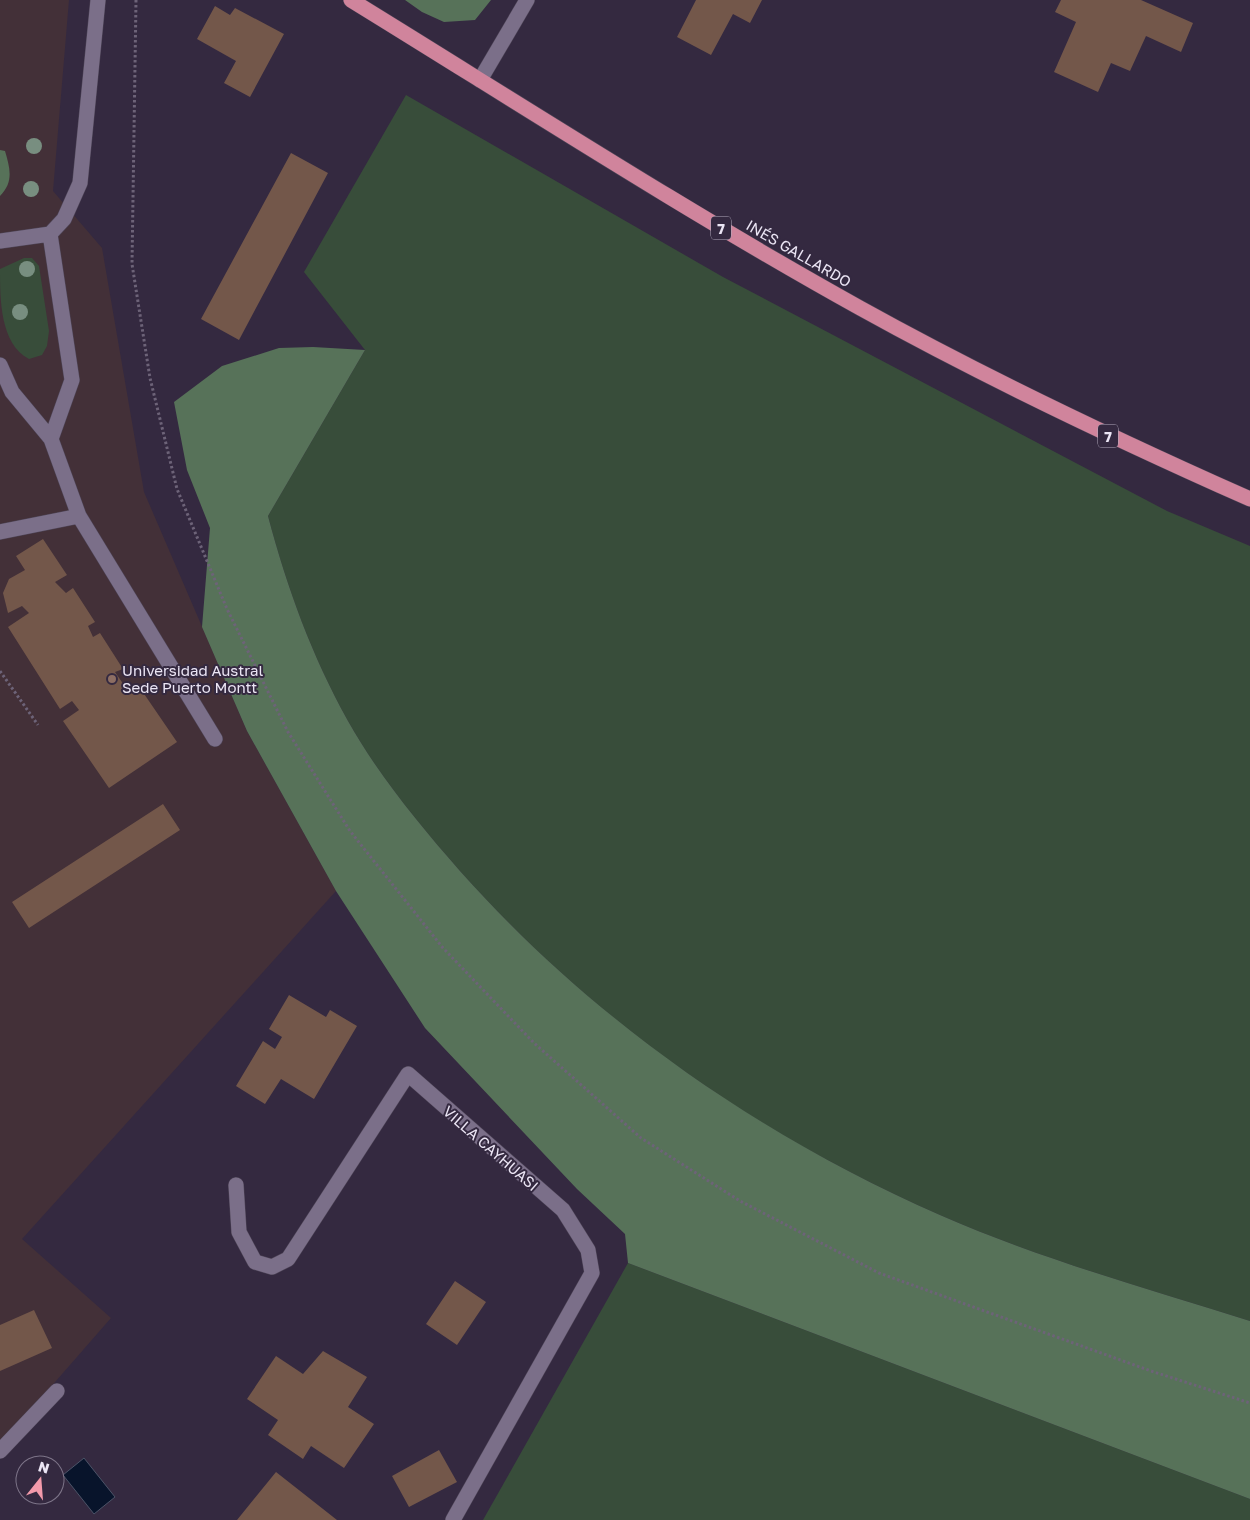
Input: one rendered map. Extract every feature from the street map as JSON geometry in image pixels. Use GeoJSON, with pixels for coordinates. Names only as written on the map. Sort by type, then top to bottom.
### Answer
{"type":"FeatureCollection","features":[{"type":"Feature","properties":{"kind":"highway","name":"INÉS GALLARDO"},"geometry":{"type":"LineString","coordinates":[[351,0],[729,233],[860,308],[969,366],[1108,436],[1250,499]]}},
{"type":"Feature","properties":{"kind":"street"},"geometry":{"type":"LineString","coordinates":[[2,243],[50,234],[64,219],[80,183],[98,0]]}},
{"type":"Feature","properties":{"kind":"street"},"geometry":{"type":"LineString","coordinates":[[480,80],[527,0]]}},
{"type":"Feature","properties":{"kind":"street"},"geometry":{"type":"LineString","coordinates":[[50,234],[72,380],[51,439]]}},
{"type":"Feature","properties":{"kind":"street"},"geometry":{"type":"LineString","coordinates":[[0,365],[12,392],[51,439],[79,516],[215,739]]}},
{"type":"Feature","properties":{"kind":"street"},"geometry":{"type":"LineString","coordinates":[[0,532],[79,516]]}},
{"type":"Feature","properties":{"kind":"street","name":"VILLA CAYHUASI"},"geometry":{"type":"LineString","coordinates":[[236,1185],[239,1232],[255,1262],[272,1267],[288,1259],[408,1074],[563,1210],[588,1250],[592,1273],[454,1520]]}},
{"type":"Feature","properties":{"kind":"street"},"geometry":{"type":"LineString","coordinates":[[0,1451],[57,1391]]}},
{"type":"Feature","properties":{"kind":"path"},"geometry":{"type":"LineString","coordinates":[[136,0],[132,264],[150,378],[177,489],[227,609],[288,732],[350,831],[443,948],[534,1043],[649,1143],[740,1201],[879,1273],[1151,1371],[1250,1403]]}},
{"type":"Feature","properties":{"kind":"path"},"geometry":{"type":"LineString","coordinates":[[0,671],[38,724]]}},
{"type":"Feature","properties":{"kind":"shaded area","name":"Universidad Austral Sede Puerto Montt"},"geometry":{"type":"Polygon","coordinates":[[[0,0],[69,0],[53,191],[102,248],[144,492],[247,731],[336,891],[22,1239],[111,1318],[0,1445],[0,0]]]}},
{"type":"Feature","properties":{"kind":"green space"},"geometry":{"type":"Polygon","coordinates":[[[405,0],[491,0],[475,20],[444,22],[422,12],[405,0]]]}},
{"type":"Feature","properties":{"kind":"green space"},"geometry":{"type":"Polygon","coordinates":[[[406,95],[723,277],[1167,511],[1250,546],[1250,1321],[1094,1272],[978,1231],[872,1183],[806,1148],[743,1110],[681,1069],[622,1024],[565,976],[511,925],[460,871],[386,780],[348,721],[323,672],[292,595],[268,516],[365,350],[304,272],[406,95]]]}},
{"type":"Feature","properties":{"kind":"green space"},"geometry":{"type":"Polygon","coordinates":[[[0,150],[5,151],[10,175],[7,185],[0,196],[0,150]]]}},
{"type":"Feature","properties":{"kind":"green space"},"geometry":{"type":"Polygon","coordinates":[[[24,258],[32,258],[39,266],[49,331],[47,346],[42,355],[29,359],[19,352],[7,332],[0,294],[0,269],[24,258]]]}},
{"type":"Feature","properties":{"kind":"green space"},"geometry":{"type":"Polygon","coordinates":[[[313,347],[365,350],[268,516],[292,595],[323,672],[360,741],[386,780],[415,817],[460,871],[511,925],[566,976],[622,1024],[682,1069],[743,1110],[807,1148],[873,1183],[978,1231],[1094,1272],[1250,1321],[1250,1499],[628,1263],[625,1234],[577,1189],[425,1028],[336,891],[247,731],[202,627],[210,528],[187,470],[174,402],[222,366],[279,348],[313,347]]]}},
{"type":"Feature","properties":{"kind":"green space"},"geometry":{"type":"Polygon","coordinates":[[[628,1263],[1250,1499],[1250,1520],[483,1520],[628,1263]]]}},
{"type":"Feature","properties":{"kind":"water"},"geometry":{"type":"Polygon","coordinates":[[[84,1458],[115,1497],[94,1514],[65,1478],[65,1473],[84,1458]]]}},
{"type":"Feature","properties":{"kind":"building"},"geometry":{"type":"Polygon","coordinates":[[[696,0],[762,0],[750,23],[733,14],[711,55],[677,37],[696,0]]]}},
{"type":"Feature","properties":{"kind":"building"},"geometry":{"type":"Polygon","coordinates":[[[1061,0],[1141,0],[1193,23],[1181,52],[1146,36],[1130,71],[1111,63],[1098,92],[1054,72],[1076,22],[1055,12],[1061,0]]]}},
{"type":"Feature","properties":{"kind":"building"},"geometry":{"type":"Polygon","coordinates":[[[215,6],[230,15],[235,8],[284,34],[250,97],[224,83],[236,61],[197,39],[215,6]]]}},
{"type":"Feature","properties":{"kind":"building"},"geometry":{"type":"Polygon","coordinates":[[[291,153],[328,173],[239,340],[201,319],[291,153]]]}},
{"type":"Feature","properties":{"kind":"building"},"geometry":{"type":"Polygon","coordinates":[[[43,539],[67,575],[55,582],[66,593],[73,588],[95,622],[88,626],[93,637],[100,633],[123,669],[115,672],[128,691],[138,685],[177,742],[109,788],[63,721],[79,710],[72,701],[60,709],[8,627],[29,613],[22,606],[8,613],[3,593],[9,579],[25,570],[16,556],[43,539]]]}},
{"type":"Feature","properties":{"kind":"building"},"geometry":{"type":"Polygon","coordinates":[[[163,804],[180,830],[29,928],[12,902],[163,804]]]}},
{"type":"Feature","properties":{"kind":"building"},"geometry":{"type":"Polygon","coordinates":[[[289,995],[326,1017],[330,1010],[357,1026],[314,1099],[281,1079],[265,1104],[236,1086],[263,1041],[275,1049],[282,1037],[269,1029],[289,995]]]}},
{"type":"Feature","properties":{"kind":"building"},"geometry":{"type":"Polygon","coordinates":[[[455,1281],[486,1302],[457,1345],[426,1324],[455,1281]]]}},
{"type":"Feature","properties":{"kind":"building"},"geometry":{"type":"Polygon","coordinates":[[[34,1310],[52,1348],[0,1371],[0,1325],[34,1310]]]}},
{"type":"Feature","properties":{"kind":"building"},"geometry":{"type":"Polygon","coordinates":[[[323,1351],[367,1377],[348,1407],[374,1424],[344,1468],[311,1446],[303,1459],[268,1435],[278,1420],[247,1399],[276,1356],[303,1374],[323,1351]]]}},
{"type":"Feature","properties":{"kind":"building"},"geometry":{"type":"Polygon","coordinates":[[[439,1450],[457,1482],[409,1507],[392,1476],[439,1450]]]}},
{"type":"Feature","properties":{"kind":"building"},"geometry":{"type":"Polygon","coordinates":[[[276,1472],[337,1520],[237,1520],[276,1472]]]}},
{"type":"Feature","properties":{"kind":"place","name":"Universidad Austral Sede Puerto Montt"},"geometry":{"type":"Point","coordinates":[112,679]}}]}
